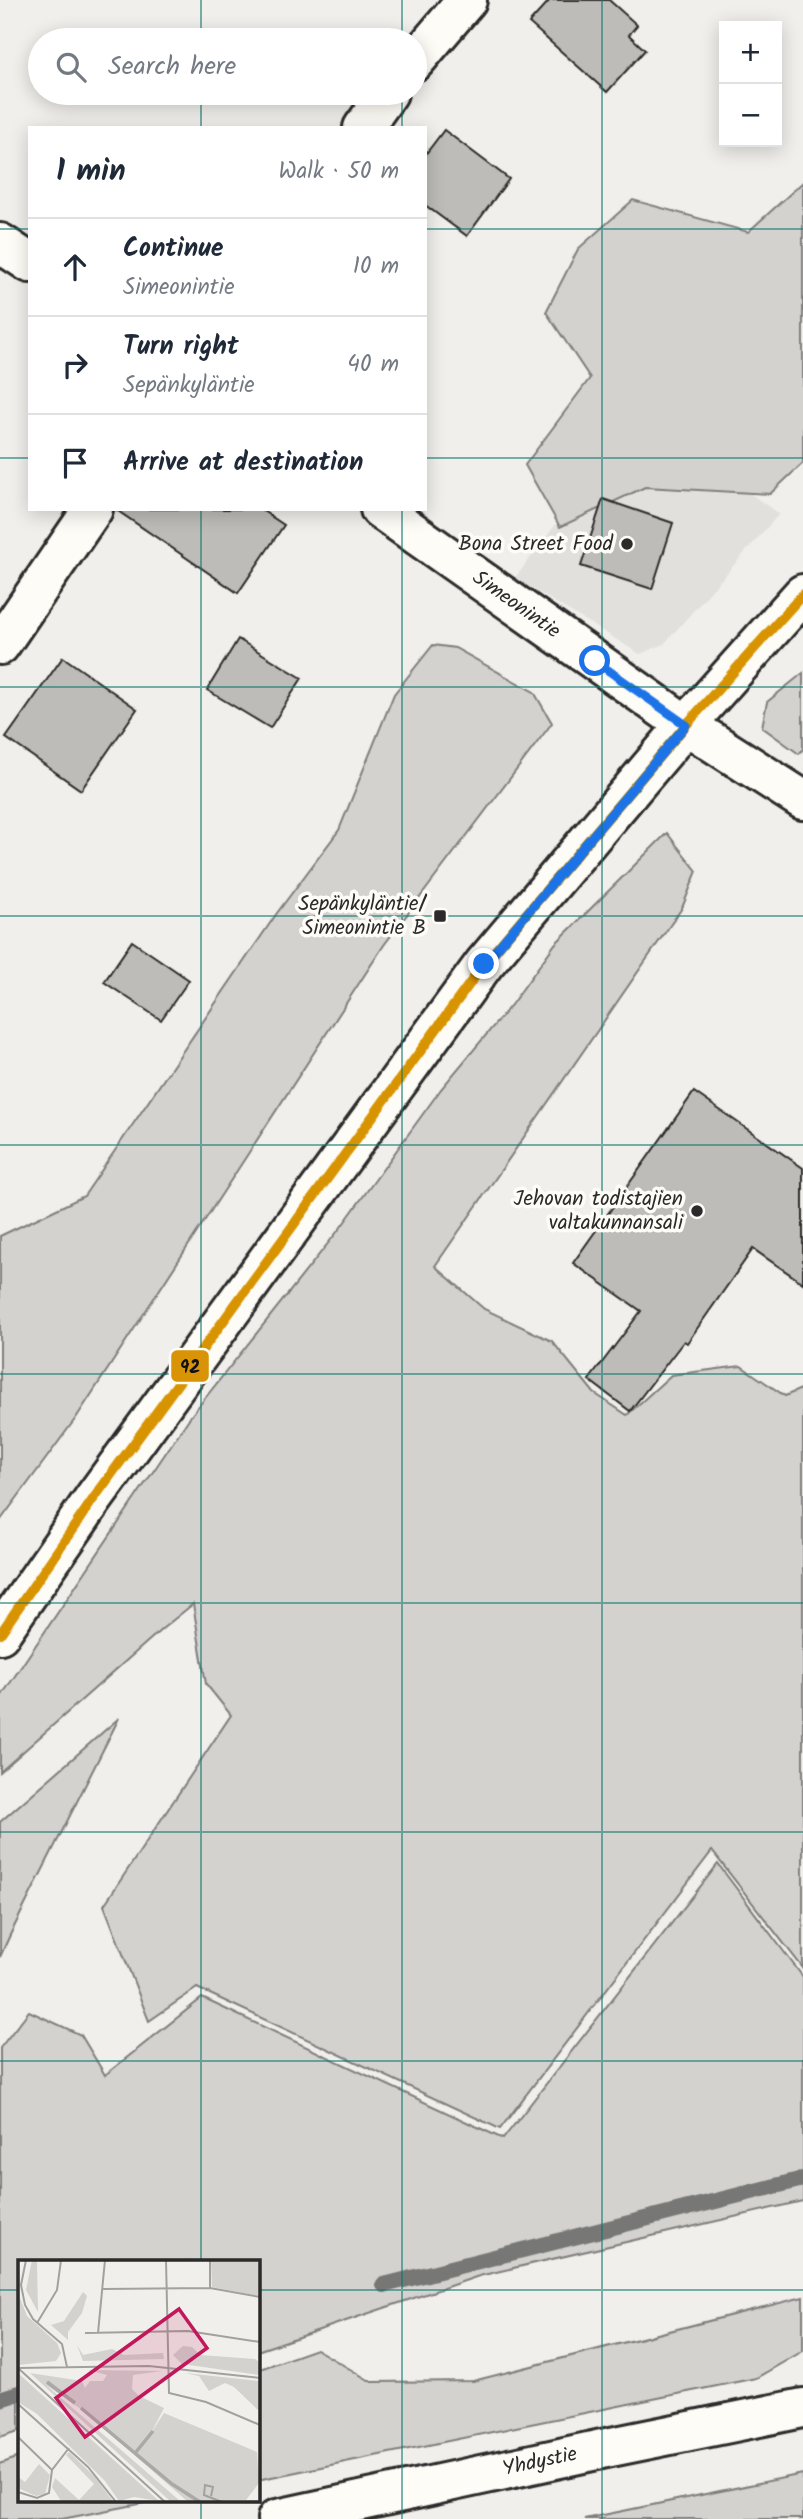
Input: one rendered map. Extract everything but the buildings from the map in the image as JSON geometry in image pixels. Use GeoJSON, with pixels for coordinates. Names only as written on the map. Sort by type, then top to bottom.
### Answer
{"type":"FeatureCollection","features":[{"type":"Feature","properties":{"kind":"main road"},"geometry":{"type":"LineString","coordinates":[[427,47],[467,0]]}},
{"type":"Feature","properties":{"kind":"main road"},"geometry":{"type":"LineString","coordinates":[[364,126],[379,105]]}},
{"type":"Feature","properties":{"kind":"main road"},"geometry":{"type":"LineString","coordinates":[[0,243],[28,262]]}},
{"type":"Feature","properties":{"kind":"main road"},"geometry":{"type":"LineString","coordinates":[[0,645],[92,511]]}},
{"type":"Feature","properties":{"kind":"main road","name":"Simeonintie"},"geometry":{"type":"LineString","coordinates":[[383,511],[686,725],[803,800]]}},
{"type":"Feature","properties":{"kind":"main road"},"geometry":{"type":"LineString","coordinates":[[0,1634],[102,1487],[484,964],[686,725],[803,594]]}},
{"type":"Feature","properties":{"kind":"main road","name":"Yhdystie"},"geometry":{"type":"LineString","coordinates":[[277,2519],[803,2408]]}},
{"type":"Feature","properties":{"kind":"shaded area"},"geometry":{"type":"Polygon","coordinates":[[[803,182],[803,463],[770,494],[645,487],[560,527],[525,465],[590,378],[546,312],[578,249],[633,200],[748,232],[803,182]]]}},
{"type":"Feature","properties":{"kind":"shaded area"},"geometry":{"type":"Polygon","coordinates":[[[639,415],[779,514],[664,644],[640,654],[515,578],[639,415]]]}},
{"type":"Feature","properties":{"kind":"shaded area"},"geometry":{"type":"Polygon","coordinates":[[[433,645],[455,648],[534,692],[552,723],[384,945],[76,1418],[0,1521],[0,1236],[84,1196],[277,913],[339,830],[394,694],[433,645]]]}},
{"type":"Feature","properties":{"kind":"shaded area"},"geometry":{"type":"Polygon","coordinates":[[[803,673],[803,749],[799,754],[762,727],[767,702],[803,673]]]}},
{"type":"Feature","properties":{"kind":"shaded area"},"geometry":{"type":"Polygon","coordinates":[[[667,833],[697,871],[682,908],[435,1266],[484,1309],[552,1341],[594,1393],[627,1415],[671,1375],[741,1366],[785,1396],[803,1388],[803,1968],[712,1851],[500,2129],[197,1988],[149,2021],[104,1905],[231,1715],[206,1684],[193,1604],[0,1772],[0,1698],[190,1417],[341,1227],[441,1089],[511,1005],[555,944],[667,833]]]}},
{"type":"Feature","properties":{"kind":"shaded area"},"geometry":{"type":"Polygon","coordinates":[[[119,1718],[10,1935],[0,1957],[0,1822],[119,1718]]]}},
{"type":"Feature","properties":{"kind":"shaded area"},"geometry":{"type":"Polygon","coordinates":[[[718,1864],[803,1977],[803,2201],[479,2276],[259,2350],[259,2260],[18,2260],[18,2431],[0,2437],[0,2048],[29,2011],[81,2035],[105,2075],[202,1998],[503,2139],[718,1864]]]}},
{"type":"Feature","properties":{"kind":"shaded area"},"geometry":{"type":"Polygon","coordinates":[[[803,2297],[803,2351],[756,2378],[259,2480],[259,2369],[316,2349],[372,2382],[473,2381],[803,2297]]]}},
{"type":"Feature","properties":{"kind":"shaded area"},"geometry":{"type":"Polygon","coordinates":[[[18,2457],[18,2502],[150,2502],[62,2519],[0,2519],[0,2464],[18,2457]]]}},
{"type":"Feature","properties":{"kind":"shaded area"},"geometry":{"type":"Polygon","coordinates":[[[803,2474],[803,2519],[584,2519],[803,2474]]]}},
{"type":"Feature","properties":{"kind":"waterway"},"geometry":{"type":"LineString","coordinates":[[384,2285],[803,2179]]}},
{"type":"Feature","properties":{"kind":"waterway"},"geometry":{"type":"LineString","coordinates":[[0,2399],[18,2393]]}},
{"type":"Feature","properties":{"kind":"transit line","name":"92"},"geometry":{"type":"LineString","coordinates":[[0,1634],[94,1498],[484,964],[686,725],[803,594]]}},
{"type":"Feature","properties":{"kind":"place","name":"Bona Street Food"},"geometry":{"type":"Point","coordinates":[627,544]}},
{"type":"Feature","properties":{"kind":"place","name":"Sepänkyläntie/ Simeonintie B"},"geometry":{"type":"Point","coordinates":[440,916]}},
{"type":"Feature","properties":{"kind":"place","name":"Jehovan todistajien valtakunnansali"},"geometry":{"type":"Point","coordinates":[697,1211]}},
{"type":"Feature","properties":{"kind":"route"},"geometry":{"type":"LineString","coordinates":[[484,964],[686,725],[595,661]]}}]}
